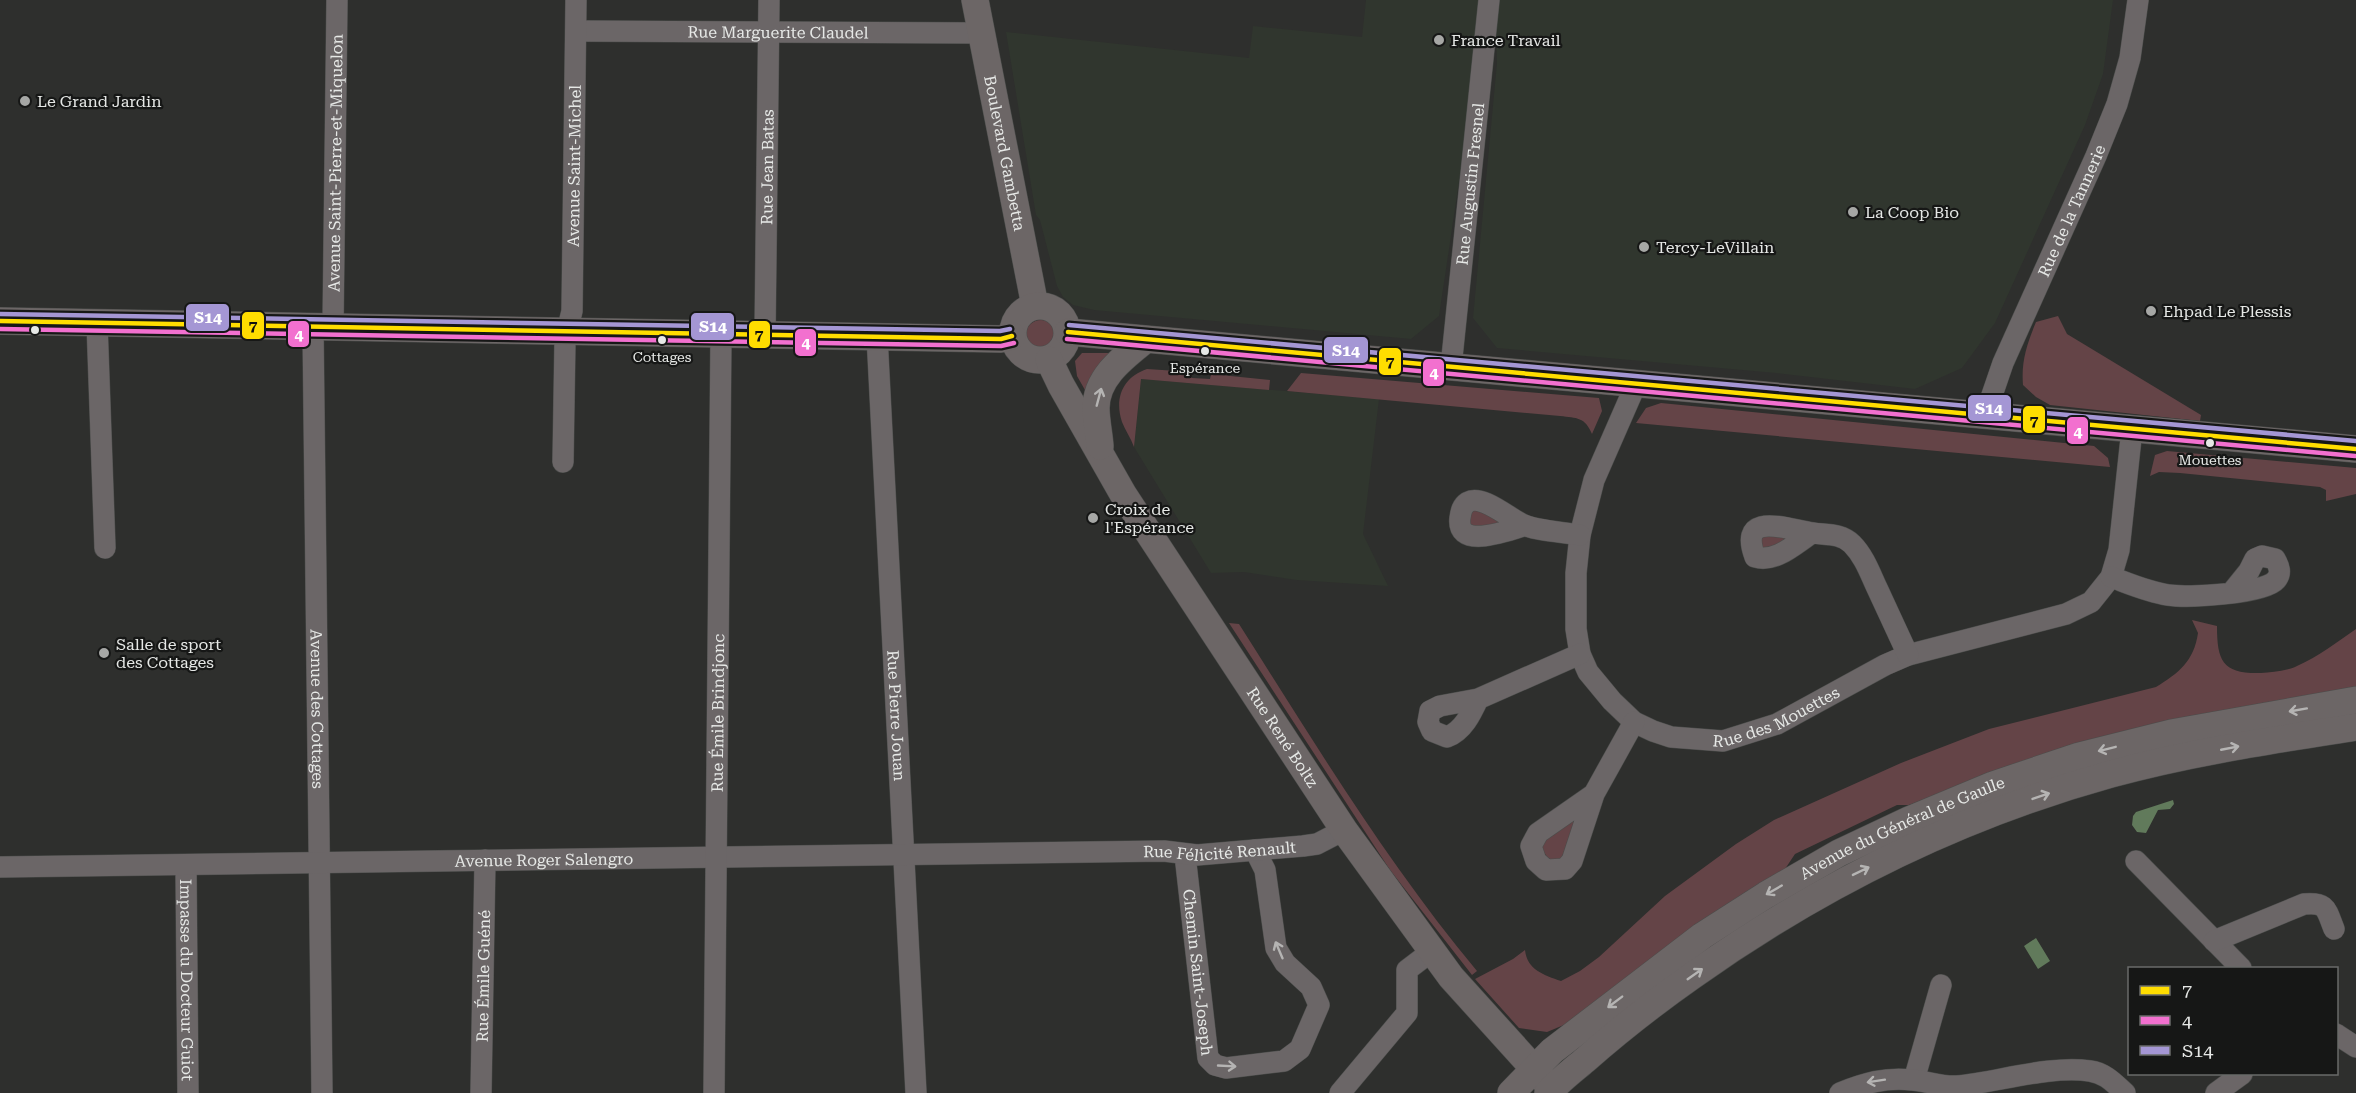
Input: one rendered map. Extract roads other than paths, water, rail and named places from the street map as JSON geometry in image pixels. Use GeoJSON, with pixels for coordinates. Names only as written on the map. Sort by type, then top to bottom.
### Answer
{"type":"FeatureCollection","features":[{"type":"Feature","properties":{"kind":"main road","name":"Boulevard Gambetta"},"geometry":{"type":"LineString","coordinates":[[975,0],[1035,306]]}},
{"type":"Feature","properties":{"kind":"main road"},"geometry":{"type":"LineString","coordinates":[[1035,306],[1044,306],[1061,315],[1068,332],[1063,349],[1049,360],[1041,361],[1025,357],[1014,344],[1012,336],[1016,320],[1027,309],[1035,306]]}},
{"type":"Feature","properties":{"kind":"main road"},"geometry":{"type":"LineString","coordinates":[[0,321],[1001,339],[1012,336]]}},
{"type":"Feature","properties":{"kind":"main road"},"geometry":{"type":"LineString","coordinates":[[1068,332],[2356,449]]}},
{"type":"Feature","properties":{"kind":"main road"},"geometry":{"type":"LineString","coordinates":[[1101,454],[1096,405],[1104,380],[1113,368],[1145,340]]}},
{"type":"Feature","properties":{"kind":"main road","name":"Rue René Boltz"},"geometry":{"type":"LineString","coordinates":[[1049,360],[1123,494],[1344,830],[1451,977],[1547,1086]]}},
{"type":"Feature","properties":{"kind":"main road","name":"Avenue du Général de Gaulle"},"geometry":{"type":"LineString","coordinates":[[1547,1086],[1552,1051],[1702,936],[1766,895],[1839,853],[1993,784],[2079,756],[2171,733],[2356,700]]}},
{"type":"Feature","properties":{"kind":"main road","name":"Avenue du Général de Gaulle"},"geometry":{"type":"LineString","coordinates":[[1511,1093],[1547,1086],[1671,991],[1736,945],[1846,879],[1982,816],[2112,774],[2264,741],[2356,727]]}},
{"type":"Feature","properties":{"kind":"street","name":"Avenue Saint-Pierre-et-Miquelon"},"geometry":{"type":"LineString","coordinates":[[323,327],[337,0]]}},
{"type":"Feature","properties":{"kind":"street","name":"Avenue Saint-Michel"},"geometry":{"type":"LineString","coordinates":[[563,462],[565,340],[572,311],[576,0]]}},
{"type":"Feature","properties":{"kind":"street","name":"Rue Jean Batas"},"geometry":{"type":"LineString","coordinates":[[765,335],[769,0]]}},
{"type":"Feature","properties":{"kind":"street","name":"Rue Augustin Fresnel"},"geometry":{"type":"LineString","coordinates":[[1450,367],[1489,0]]}},
{"type":"Feature","properties":{"kind":"street","name":"Rue de la Tannerie"},"geometry":{"type":"LineString","coordinates":[[1990,416],[1991,398],[2003,363],[2117,104],[2130,58],[2138,0]]}},
{"type":"Feature","properties":{"kind":"street","name":"Rue Marguerite Claudel"},"geometry":{"type":"LineString","coordinates":[[576,31],[981,33]]}},
{"type":"Feature","properties":{"kind":"street"},"geometry":{"type":"LineString","coordinates":[[97,323],[105,548]]}},
{"type":"Feature","properties":{"kind":"street","name":"Avenue des Cottages"},"geometry":{"type":"LineString","coordinates":[[322,1093],[320,862],[323,327]]}},
{"type":"Feature","properties":{"kind":"street","name":"Rue Émile Brindjonc"},"geometry":{"type":"LineString","coordinates":[[714,1093],[721,334]]}},
{"type":"Feature","properties":{"kind":"street","name":"Rue Pierre Jouan"},"geometry":{"type":"LineString","coordinates":[[877,336],[915,1093]]}},
{"type":"Feature","properties":{"kind":"street","name":"Rue des Mouettes"},"geometry":{"type":"LineString","coordinates":[[1636,384],[1601,461],[1580,535],[1576,573],[1576,629],[1580,654],[1588,672],[1612,701],[1634,722],[1671,737],[1697,741],[1723,741],[1743,737],[1777,724],[1884,665],[1908,655],[2066,614],[2091,602],[2111,577],[2119,550],[2132,429]]}},
{"type":"Feature","properties":{"kind":"street"},"geometry":{"type":"LineString","coordinates":[[1524,526],[1580,535]]}},
{"type":"Feature","properties":{"kind":"street"},"geometry":{"type":"LineString","coordinates":[[1812,533],[1836,535],[1843,538],[1851,542],[1863,557],[1908,655]]}},
{"type":"Feature","properties":{"kind":"street"},"geometry":{"type":"LineString","coordinates":[[2111,577],[2149,591],[2169,595],[2189,597],[2232,592]]}},
{"type":"Feature","properties":{"kind":"street"},"geometry":{"type":"LineString","coordinates":[[1479,699],[1580,654]]}},
{"type":"Feature","properties":{"kind":"street"},"geometry":{"type":"LineString","coordinates":[[1594,794],[1634,722]]}},
{"type":"Feature","properties":{"kind":"street","name":"Rue Félicité Renault"},"geometry":{"type":"LineString","coordinates":[[1090,852],[1164,852],[1185,855],[1255,850],[1317,844],[1344,830]]}},
{"type":"Feature","properties":{"kind":"street","name":"Chemin Saint-Joseph"},"geometry":{"type":"LineString","coordinates":[[1185,855],[1208,1058],[1215,1065],[1226,1068],[1284,1060],[1300,1049],[1319,1005],[1311,987],[1285,963],[1276,948],[1265,870],[1255,850]]}},
{"type":"Feature","properties":{"kind":"street","name":"Avenue Roger Salengro"},"geometry":{"type":"LineString","coordinates":[[0,867],[1090,852]]}},
{"type":"Feature","properties":{"kind":"street","name":"Rue Émile Guéné"},"geometry":{"type":"LineString","coordinates":[[482,1093],[485,860]]}},
{"type":"Feature","properties":{"kind":"street"},"geometry":{"type":"LineString","coordinates":[[2136,861],[2239,967]]}},
{"type":"Feature","properties":{"kind":"street","name":"Impasse du Docteur Guiot"},"geometry":{"type":"LineString","coordinates":[[186,866],[188,1093]]}},
{"type":"Feature","properties":{"kind":"street"},"geometry":{"type":"LineString","coordinates":[[2214,941],[2304,904],[2318,903],[2326,908],[2334,929]]}},
{"type":"Feature","properties":{"kind":"street"},"geometry":{"type":"LineString","coordinates":[[1340,1093],[1407,1013],[1407,970],[1432,951]]}},
{"type":"Feature","properties":{"kind":"street"},"geometry":{"type":"LineString","coordinates":[[1914,1080],[1941,986]]}},
{"type":"Feature","properties":{"kind":"street"},"geometry":{"type":"LineString","coordinates":[[2338,1035],[2356,1047]]}},
{"type":"Feature","properties":{"kind":"street"},"geometry":{"type":"LineString","coordinates":[[1840,1093],[1878,1079],[1914,1080],[1929,1084],[1958,1086],[2010,1077],[2079,1070],[2093,1071],[2107,1076],[2125,1093]]}},
{"type":"Feature","properties":{"kind":"street"},"geometry":{"type":"LineString","coordinates":[[2216,1093],[2241,1075]]}},
{"type":"Feature","properties":{"kind":"place","name":"France Travail"},"geometry":{"type":"Point","coordinates":[1439,40]}},
{"type":"Feature","properties":{"kind":"place","name":"Le Grand Jardin"},"geometry":{"type":"Point","coordinates":[25,101]}},
{"type":"Feature","properties":{"kind":"place","name":"La Coop Bio"},"geometry":{"type":"Point","coordinates":[1853,212]}},
{"type":"Feature","properties":{"kind":"place","name":"Tercy-LeVillain"},"geometry":{"type":"Point","coordinates":[1644,247]}},
{"type":"Feature","properties":{"kind":"place","name":"Ehpad Le Plessis"},"geometry":{"type":"Point","coordinates":[2151,311]}},
{"type":"Feature","properties":{"kind":"place","name":"Cottages"},"geometry":{"type":"Point","coordinates":[662,340]}},
{"type":"Feature","properties":{"kind":"place","name":"Espérance"},"geometry":{"type":"Point","coordinates":[1205,351]}},
{"type":"Feature","properties":{"kind":"place","name":"Mouettes"},"geometry":{"type":"Point","coordinates":[2210,443]}},
{"type":"Feature","properties":{"kind":"place","name":"Croix de l'Espérance"},"geometry":{"type":"Point","coordinates":[1093,518]}},
{"type":"Feature","properties":{"kind":"place","name":"Salle de sport des Cottages"},"geometry":{"type":"Point","coordinates":[104,653]}}]}
